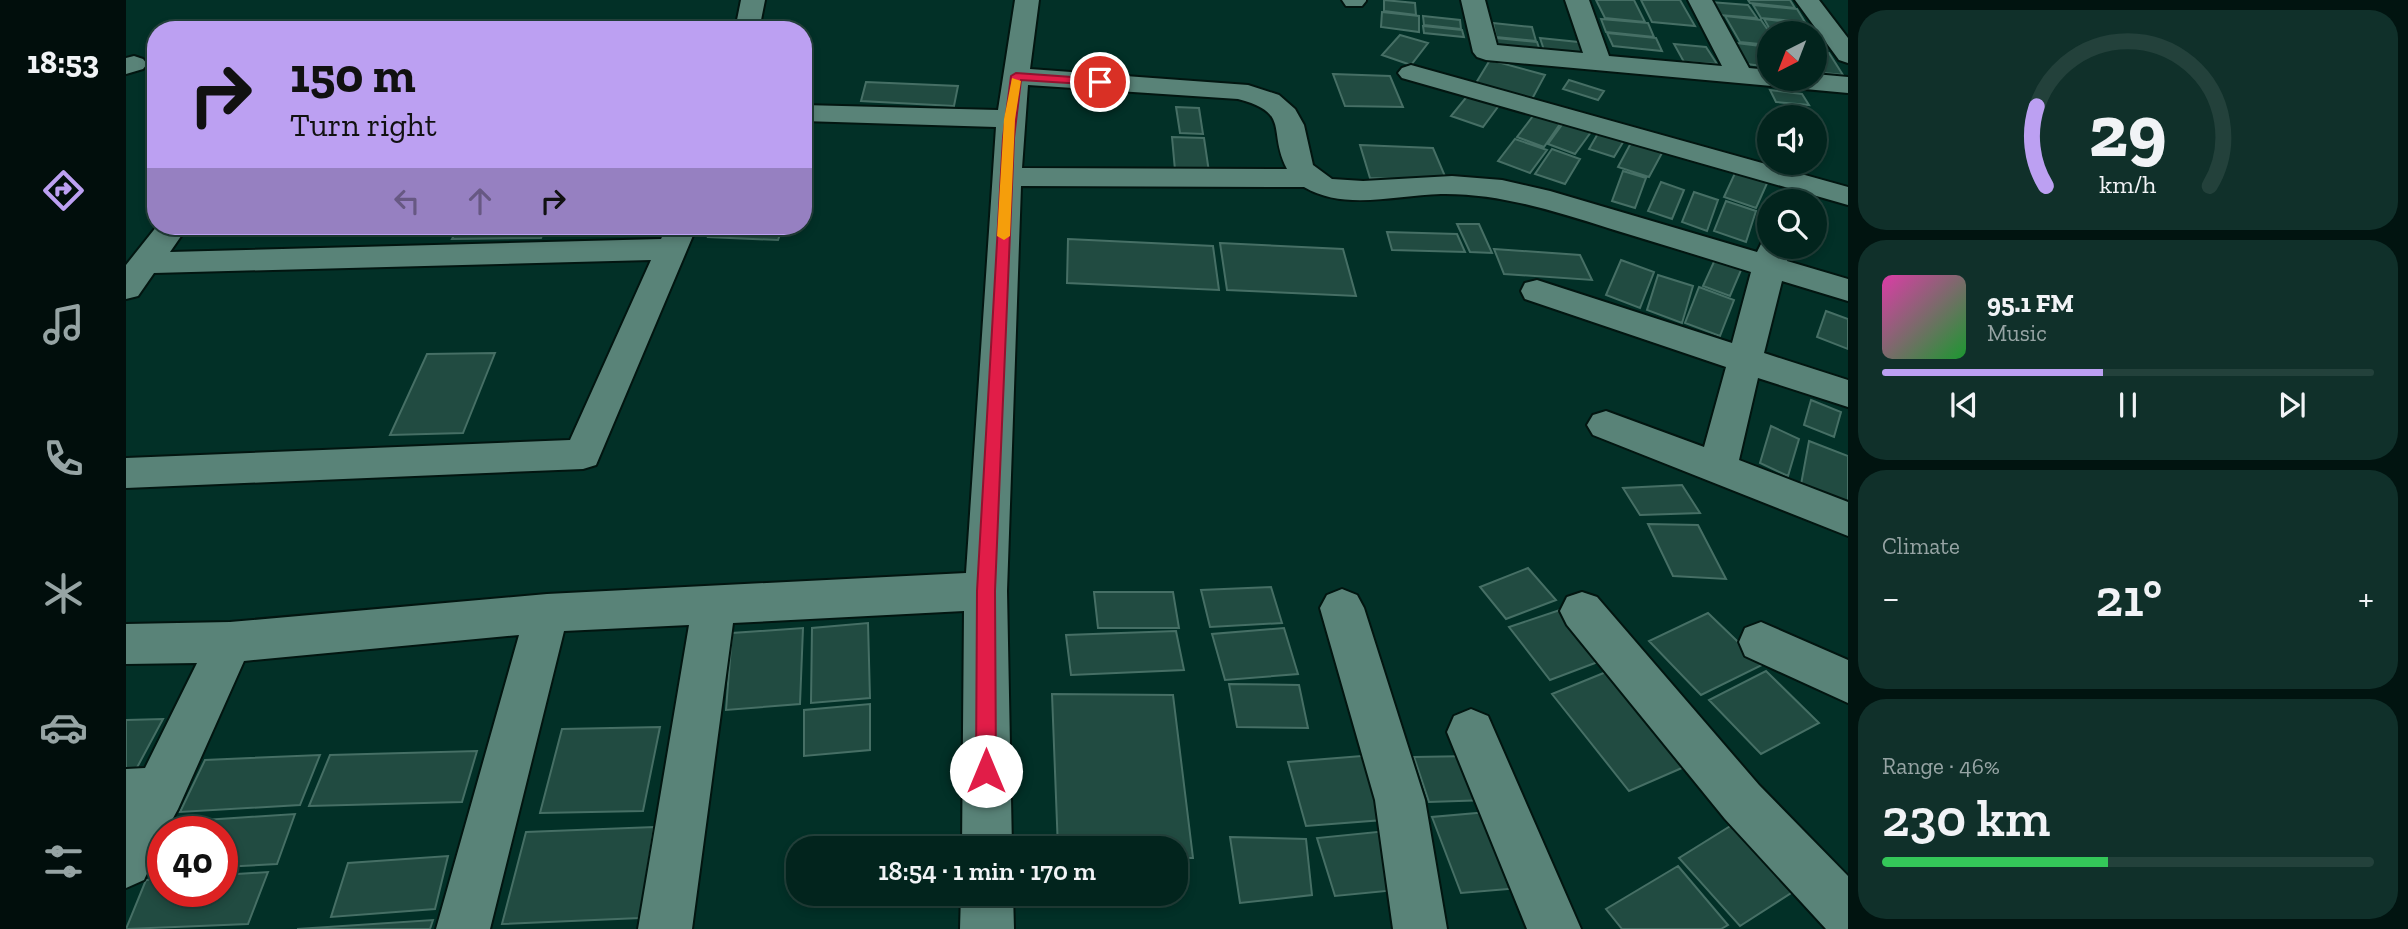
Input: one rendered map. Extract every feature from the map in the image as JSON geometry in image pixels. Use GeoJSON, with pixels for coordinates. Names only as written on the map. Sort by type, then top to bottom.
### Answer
{"type":"FeatureCollection","features":[{"type":"Feature","properties":{"kind":"street"},"geometry":{"type":"LineString","coordinates":[[749,21],[753,0]]}},
{"type":"Feature","properties":{"kind":"street"},"geometry":{"type":"LineString","coordinates":[[986,836],[986,591],[1010,119],[1027,0]]}},
{"type":"Feature","properties":{"kind":"street"},"geometry":{"type":"LineString","coordinates":[[1473,0],[1486,52],[1757,77]]}},
{"type":"Feature","properties":{"kind":"street"},"geometry":{"type":"LineString","coordinates":[[1577,0],[1599,62]]}},
{"type":"Feature","properties":{"kind":"street"},"geometry":{"type":"LineString","coordinates":[[1700,0],[1740,75]]}},
{"type":"Feature","properties":{"kind":"street"},"geometry":{"type":"LineString","coordinates":[[1807,0],[1848,55]]}},
{"type":"Feature","properties":{"kind":"street"},"geometry":{"type":"LineString","coordinates":[[1411,73],[1787,189]]}},
{"type":"Feature","properties":{"kind":"street"},"geometry":{"type":"LineString","coordinates":[[1016,76],[1239,91],[1264,97],[1280,107],[1287,117],[1297,166],[1308,178],[1325,187],[1345,190],[1440,184],[1490,186],[1757,251]]}},
{"type":"Feature","properties":{"kind":"street"},"geometry":{"type":"LineString","coordinates":[[1827,83],[1848,85]]}},
{"type":"Feature","properties":{"kind":"street"},"geometry":{"type":"LineString","coordinates":[[812,113],[1010,119]]}},
{"type":"Feature","properties":{"kind":"street"},"geometry":{"type":"LineString","coordinates":[[1007,177],[1308,178]]}},
{"type":"Feature","properties":{"kind":"street"},"geometry":{"type":"LineString","coordinates":[[1827,194],[1848,196]]}},
{"type":"Feature","properties":{"kind":"street"},"geometry":{"type":"LineString","coordinates":[[135,276],[166,235]]}},
{"type":"Feature","properties":{"kind":"street"},"geometry":{"type":"LineString","coordinates":[[126,473],[583,454],[677,237],[135,276]]}},
{"type":"Feature","properties":{"kind":"street"},"geometry":{"type":"LineString","coordinates":[[1718,466],[1771,259]]}},
{"type":"Feature","properties":{"kind":"street"},"geometry":{"type":"LineString","coordinates":[[1781,259],[1848,290]]}},
{"type":"Feature","properties":{"kind":"street"},"geometry":{"type":"LineString","coordinates":[[1537,291],[1848,394]]}},
{"type":"Feature","properties":{"kind":"street"},"geometry":{"type":"LineString","coordinates":[[1606,425],[1718,466],[1848,519]]}},
{"type":"Feature","properties":{"kind":"street"},"geometry":{"type":"LineString","coordinates":[[126,644],[230,642],[547,613],[986,591]]}},
{"type":"Feature","properties":{"kind":"street"},"geometry":{"type":"LineString","coordinates":[[666,929],[714,606]]}},
{"type":"Feature","properties":{"kind":"street"},"geometry":{"type":"LineString","coordinates":[[1342,608],[1400,800],[1420,929]]}},
{"type":"Feature","properties":{"kind":"street"},"geometry":{"type":"LineString","coordinates":[[1583,611],[1742,802],[1848,914]]}},
{"type":"Feature","properties":{"kind":"street"},"geometry":{"type":"LineString","coordinates":[[463,929],[547,613]]}},
{"type":"Feature","properties":{"kind":"street"},"geometry":{"type":"LineString","coordinates":[[126,862],[144,793],[230,642]]}},
{"type":"Feature","properties":{"kind":"street"},"geometry":{"type":"LineString","coordinates":[[1761,642],[1848,682]]}},
{"type":"Feature","properties":{"kind":"street"},"geometry":{"type":"LineString","coordinates":[[1471,732],[1554,929]]}},
{"type":"Feature","properties":{"kind":"street"},"geometry":{"type":"LineString","coordinates":[[987,906],[987,929]]}},
{"type":"Feature","properties":{"kind":"building"},"geometry":{"type":"Polygon","coordinates":[[[1384,0],[1415,3],[1416,15],[1384,11],[1384,0]]]}},
{"type":"Feature","properties":{"kind":"building"},"geometry":{"type":"Polygon","coordinates":[[[1596,0],[1634,0],[1645,22],[1605,18],[1596,0]]]}},
{"type":"Feature","properties":{"kind":"building"},"geometry":{"type":"Polygon","coordinates":[[[1641,0],[1680,0],[1695,26],[1652,22],[1641,0]]]}},
{"type":"Feature","properties":{"kind":"building"},"geometry":{"type":"Polygon","coordinates":[[[1748,0],[1790,0],[1795,8],[1750,3],[1748,0]]]}},
{"type":"Feature","properties":{"kind":"building"},"geometry":{"type":"Polygon","coordinates":[[[1710,2],[1748,5],[1757,18],[1719,15],[1710,2]]]}},
{"type":"Feature","properties":{"kind":"building"},"geometry":{"type":"Polygon","coordinates":[[[1753,5],[1797,9],[1804,21],[1794,21],[1761,18],[1753,5]]]}},
{"type":"Feature","properties":{"kind":"building"},"geometry":{"type":"Polygon","coordinates":[[[1382,12],[1419,16],[1419,32],[1381,27],[1382,12]]]}},
{"type":"Feature","properties":{"kind":"building"},"geometry":{"type":"Polygon","coordinates":[[[1423,16],[1460,20],[1461,29],[1424,25],[1423,16]]]}},
{"type":"Feature","properties":{"kind":"building"},"geometry":{"type":"Polygon","coordinates":[[[1725,16],[1761,20],[1757,21],[1757,44],[1740,42],[1725,16]]]}},
{"type":"Feature","properties":{"kind":"building"},"geometry":{"type":"Polygon","coordinates":[[[1601,19],[1648,23],[1654,37],[1606,32],[1601,19]]]}},
{"type":"Feature","properties":{"kind":"building"},"geometry":{"type":"Polygon","coordinates":[[[1493,23],[1532,27],[1536,41],[1496,37],[1493,23]]]}},
{"type":"Feature","properties":{"kind":"building"},"geometry":{"type":"Polygon","coordinates":[[[1423,26],[1462,30],[1464,37],[1424,33],[1423,26]]]}},
{"type":"Feature","properties":{"kind":"building"},"geometry":{"type":"Polygon","coordinates":[[[1607,33],[1656,38],[1662,51],[1613,46],[1607,33]]]}},
{"type":"Feature","properties":{"kind":"building"},"geometry":{"type":"Polygon","coordinates":[[[1400,35],[1428,43],[1411,65],[1382,55],[1400,35]]]}},
{"type":"Feature","properties":{"kind":"building"},"geometry":{"type":"Polygon","coordinates":[[[1496,38],[1537,42],[1541,54],[1499,50],[1496,38]]]}},
{"type":"Feature","properties":{"kind":"building"},"geometry":{"type":"Polygon","coordinates":[[[1540,38],[1588,43],[1594,58],[1545,53],[1540,38]]]}},
{"type":"Feature","properties":{"kind":"building"},"geometry":{"type":"Polygon","coordinates":[[[1736,43],[1757,46],[1757,65],[1747,64],[1736,43]]]}},
{"type":"Feature","properties":{"kind":"building"},"geometry":{"type":"Polygon","coordinates":[[[1674,44],[1706,47],[1717,64],[1684,62],[1674,44]]]}},
{"type":"Feature","properties":{"kind":"building"},"geometry":{"type":"Polygon","coordinates":[[[1827,53],[1829,53],[1843,75],[1827,73],[1827,53]]]}},
{"type":"Feature","properties":{"kind":"building"},"geometry":{"type":"Polygon","coordinates":[[[1490,60],[1545,75],[1532,99],[1476,83],[1490,60]]]}},
{"type":"Feature","properties":{"kind":"building"},"geometry":{"type":"Polygon","coordinates":[[[1333,74],[1390,76],[1403,107],[1345,106],[1333,74]]]}},
{"type":"Feature","properties":{"kind":"building"},"geometry":{"type":"Polygon","coordinates":[[[1569,80],[1604,91],[1598,100],[1563,89],[1569,80]]]}},
{"type":"Feature","properties":{"kind":"building"},"geometry":{"type":"Polygon","coordinates":[[[866,82],[958,86],[954,106],[861,101],[866,82]]]}},
{"type":"Feature","properties":{"kind":"building"},"geometry":{"type":"Polygon","coordinates":[[[1770,91],[1802,94],[1809,105],[1776,102],[1770,91]]]}},
{"type":"Feature","properties":{"kind":"building"},"geometry":{"type":"Polygon","coordinates":[[[1469,94],[1500,104],[1483,127],[1451,116],[1469,94]]]}},
{"type":"Feature","properties":{"kind":"building"},"geometry":{"type":"Polygon","coordinates":[[[1176,107],[1199,108],[1203,134],[1180,133],[1176,107]]]}},
{"type":"Feature","properties":{"kind":"building"},"geometry":{"type":"Polygon","coordinates":[[[1536,112],[1562,121],[1544,147],[1517,137],[1536,112]]]}},
{"type":"Feature","properties":{"kind":"building"},"geometry":{"type":"Polygon","coordinates":[[[1564,122],[1591,132],[1575,154],[1548,144],[1564,122]]]}},
{"type":"Feature","properties":{"kind":"building"},"geometry":{"type":"Polygon","coordinates":[[[1600,130],[1625,139],[1614,157],[1589,149],[1600,130]]]}},
{"type":"Feature","properties":{"kind":"building"},"geometry":{"type":"Polygon","coordinates":[[[1172,137],[1204,138],[1209,172],[1175,170],[1172,137]]]}},
{"type":"Feature","properties":{"kind":"building"},"geometry":{"type":"Polygon","coordinates":[[[1515,139],[1547,150],[1530,173],[1498,161],[1515,139]]]}},
{"type":"Feature","properties":{"kind":"building"},"geometry":{"type":"Polygon","coordinates":[[[1632,141],[1663,151],[1649,177],[1618,167],[1632,141]]]}},
{"type":"Feature","properties":{"kind":"building"},"geometry":{"type":"Polygon","coordinates":[[[1360,145],[1433,148],[1447,181],[1370,178],[1360,145]]]}},
{"type":"Feature","properties":{"kind":"building"},"geometry":{"type":"Polygon","coordinates":[[[1552,149],[1580,159],[1565,184],[1535,174],[1552,149]]]}},
{"type":"Feature","properties":{"kind":"building"},"geometry":{"type":"Polygon","coordinates":[[[1623,171],[1646,178],[1635,208],[1612,201],[1623,171]]]}},
{"type":"Feature","properties":{"kind":"building"},"geometry":{"type":"Polygon","coordinates":[[[1736,171],[1768,181],[1764,189],[1757,189],[1756,208],[1724,197],[1736,171]]]}},
{"type":"Feature","properties":{"kind":"building"},"geometry":{"type":"Polygon","coordinates":[[[1661,182],[1684,190],[1672,219],[1648,211],[1661,182]]]}},
{"type":"Feature","properties":{"kind":"building"},"geometry":{"type":"Polygon","coordinates":[[[1694,192],[1718,200],[1707,231],[1682,222],[1694,192]]]}},
{"type":"Feature","properties":{"kind":"building"},"geometry":{"type":"Polygon","coordinates":[[[1726,201],[1756,211],[1746,242],[1714,231],[1726,201]]]}},
{"type":"Feature","properties":{"kind":"building"},"geometry":{"type":"Polygon","coordinates":[[[1457,224],[1479,224],[1492,253],[1470,252],[1457,224]]]}},
{"type":"Feature","properties":{"kind":"building"},"geometry":{"type":"Polygon","coordinates":[[[1387,232],[1457,234],[1465,252],[1392,250],[1387,232]]]}},
{"type":"Feature","properties":{"kind":"building"},"geometry":{"type":"Polygon","coordinates":[[[454,235],[542,235],[541,238],[452,239],[454,235]]]}},
{"type":"Feature","properties":{"kind":"building"},"geometry":{"type":"Polygon","coordinates":[[[709,235],[780,235],[778,240],[708,237],[709,235]]]}},
{"type":"Feature","properties":{"kind":"building"},"geometry":{"type":"Polygon","coordinates":[[[1068,239],[1213,246],[1219,290],[1067,283],[1068,239]]]}},
{"type":"Feature","properties":{"kind":"building"},"geometry":{"type":"Polygon","coordinates":[[[1220,243],[1343,249],[1356,296],[1227,290],[1220,243]]]}},
{"type":"Feature","properties":{"kind":"building"},"geometry":{"type":"Polygon","coordinates":[[[1494,249],[1580,255],[1592,280],[1504,274],[1494,249]]]}},
{"type":"Feature","properties":{"kind":"building"},"geometry":{"type":"Polygon","coordinates":[[[1718,253],[1744,263],[1730,296],[1703,286],[1718,253]]]}},
{"type":"Feature","properties":{"kind":"building"},"geometry":{"type":"Polygon","coordinates":[[[1621,260],[1654,272],[1640,308],[1606,295],[1621,260]]]}},
{"type":"Feature","properties":{"kind":"building"},"geometry":{"type":"Polygon","coordinates":[[[1658,275],[1693,286],[1682,323],[1647,310],[1658,275]]]}},
{"type":"Feature","properties":{"kind":"building"},"geometry":{"type":"Polygon","coordinates":[[[1699,287],[1734,300],[1720,336],[1685,323],[1699,287]]]}},
{"type":"Feature","properties":{"kind":"building"},"geometry":{"type":"Polygon","coordinates":[[[1826,311],[1848,319],[1848,349],[1817,337],[1826,311]]]}},
{"type":"Feature","properties":{"kind":"building"},"geometry":{"type":"Polygon","coordinates":[[[495,353],[463,433],[390,435],[427,354],[495,353]]]}},
{"type":"Feature","properties":{"kind":"building"},"geometry":{"type":"Polygon","coordinates":[[[1811,400],[1841,412],[1834,437],[1804,425],[1811,400]]]}},
{"type":"Feature","properties":{"kind":"building"},"geometry":{"type":"Polygon","coordinates":[[[1771,426],[1799,439],[1788,476],[1760,463],[1771,426]]]}},
{"type":"Feature","properties":{"kind":"building"},"geometry":{"type":"Polygon","coordinates":[[[1809,441],[1848,456],[1848,510],[1800,490],[1809,441]]]}},
{"type":"Feature","properties":{"kind":"building"},"geometry":{"type":"Polygon","coordinates":[[[1682,485],[1700,513],[1640,515],[1623,488],[1682,485]]]}},
{"type":"Feature","properties":{"kind":"building"},"geometry":{"type":"Polygon","coordinates":[[[1648,524],[1698,525],[1726,579],[1673,576],[1648,524]]]}},
{"type":"Feature","properties":{"kind":"building"},"geometry":{"type":"Polygon","coordinates":[[[1528,568],[1556,600],[1506,619],[1480,587],[1528,568]]]}},
{"type":"Feature","properties":{"kind":"building"},"geometry":{"type":"Polygon","coordinates":[[[1271,587],[1282,623],[1210,627],[1201,590],[1271,587]]]}},
{"type":"Feature","properties":{"kind":"building"},"geometry":{"type":"Polygon","coordinates":[[[1094,592],[1173,592],[1179,628],[1098,628],[1094,592]]]}},
{"type":"Feature","properties":{"kind":"building"},"geometry":{"type":"Polygon","coordinates":[[[1569,607],[1611,657],[1550,680],[1509,627],[1569,607]]]}},
{"type":"Feature","properties":{"kind":"building"},"geometry":{"type":"Polygon","coordinates":[[[1708,613],[1762,665],[1701,695],[1649,641],[1708,613]]]}},
{"type":"Feature","properties":{"kind":"building"},"geometry":{"type":"Polygon","coordinates":[[[868,623],[870,698],[811,703],[812,628],[868,623]]]}},
{"type":"Feature","properties":{"kind":"building"},"geometry":{"type":"Polygon","coordinates":[[[803,628],[800,704],[726,710],[732,633],[803,628]]]}},
{"type":"Feature","properties":{"kind":"building"},"geometry":{"type":"Polygon","coordinates":[[[1284,628],[1298,674],[1225,680],[1212,634],[1284,628]]]}},
{"type":"Feature","properties":{"kind":"building"},"geometry":{"type":"Polygon","coordinates":[[[1176,631],[1184,670],[1071,675],[1066,635],[1176,631]]]}},
{"type":"Feature","properties":{"kind":"building"},"geometry":{"type":"Polygon","coordinates":[[[1611,670],[1691,764],[1629,791],[1552,694],[1611,670]]]}},
{"type":"Feature","properties":{"kind":"building"},"geometry":{"type":"Polygon","coordinates":[[[1766,671],[1819,723],[1761,754],[1709,700],[1766,671]]]}},
{"type":"Feature","properties":{"kind":"building"},"geometry":{"type":"Polygon","coordinates":[[[1229,684],[1299,685],[1308,728],[1237,727],[1229,684]]]}},
{"type":"Feature","properties":{"kind":"building"},"geometry":{"type":"Polygon","coordinates":[[[1052,694],[1173,695],[1193,858],[1188,858],[1188,836],[1057,836],[1052,694]]]}},
{"type":"Feature","properties":{"kind":"building"},"geometry":{"type":"Polygon","coordinates":[[[870,704],[870,750],[804,756],[804,710],[870,704]]]}},
{"type":"Feature","properties":{"kind":"building"},"geometry":{"type":"Polygon","coordinates":[[[163,719],[133,775],[126,775],[126,720],[163,719]]]}},
{"type":"Feature","properties":{"kind":"building"},"geometry":{"type":"Polygon","coordinates":[[[660,727],[643,811],[540,813],[562,729],[660,727]]]}},
{"type":"Feature","properties":{"kind":"building"},"geometry":{"type":"Polygon","coordinates":[[[477,751],[462,802],[309,806],[330,755],[477,751]]]}},
{"type":"Feature","properties":{"kind":"building"},"geometry":{"type":"Polygon","coordinates":[[[320,755],[300,805],[180,812],[205,760],[320,755]]]}},
{"type":"Feature","properties":{"kind":"building"},"geometry":{"type":"Polygon","coordinates":[[[1374,755],[1396,819],[1306,826],[1288,762],[1374,755]]]}},
{"type":"Feature","properties":{"kind":"building"},"geometry":{"type":"Polygon","coordinates":[[[1472,756],[1488,800],[1429,802],[1414,757],[1472,756]]]}},
{"type":"Feature","properties":{"kind":"building"},"geometry":{"type":"Polygon","coordinates":[[[1499,811],[1532,887],[1461,893],[1432,817],[1499,811]]]}},
{"type":"Feature","properties":{"kind":"building"},"geometry":{"type":"Polygon","coordinates":[[[295,814],[277,864],[238,866],[238,818],[295,814]]]}},
{"type":"Feature","properties":{"kind":"building"},"geometry":{"type":"Polygon","coordinates":[[[1740,820],[1802,886],[1740,926],[1679,858],[1740,820]]]}},
{"type":"Feature","properties":{"kind":"building"},"geometry":{"type":"Polygon","coordinates":[[[654,827],[640,918],[502,924],[526,832],[654,827]]]}},
{"type":"Feature","properties":{"kind":"building"},"geometry":{"type":"Polygon","coordinates":[[[1387,831],[1407,889],[1335,896],[1317,838],[1387,831]]]}},
{"type":"Feature","properties":{"kind":"building"},"geometry":{"type":"Polygon","coordinates":[[[1230,837],[1306,839],[1312,895],[1240,903],[1230,837]]]}},
{"type":"Feature","properties":{"kind":"building"},"geometry":{"type":"Polygon","coordinates":[[[448,856],[435,909],[331,917],[348,863],[448,856]]]}},
{"type":"Feature","properties":{"kind":"building"},"geometry":{"type":"Polygon","coordinates":[[[1678,866],[1728,925],[1721,929],[1622,929],[1606,909],[1678,866]]]}},
{"type":"Feature","properties":{"kind":"building"},"geometry":{"type":"Polygon","coordinates":[[[268,872],[248,924],[126,929],[146,880],[147,907],[238,907],[238,874],[268,872]]]}},
{"type":"Feature","properties":{"kind":"building"},"geometry":{"type":"Polygon","coordinates":[[[433,920],[430,929],[297,929],[433,920]]]}},
{"type":"Feature","properties":{"kind":"slow traffic"},"geometry":{"type":"LineString","coordinates":[[1004,236],[1010,119],[1016,81]]}},
{"type":"Feature","properties":{"kind":"route"},"geometry":{"type":"LineString","coordinates":[[986,771],[986,591],[1010,119],[1016,76],[1100,82]]}}]}
